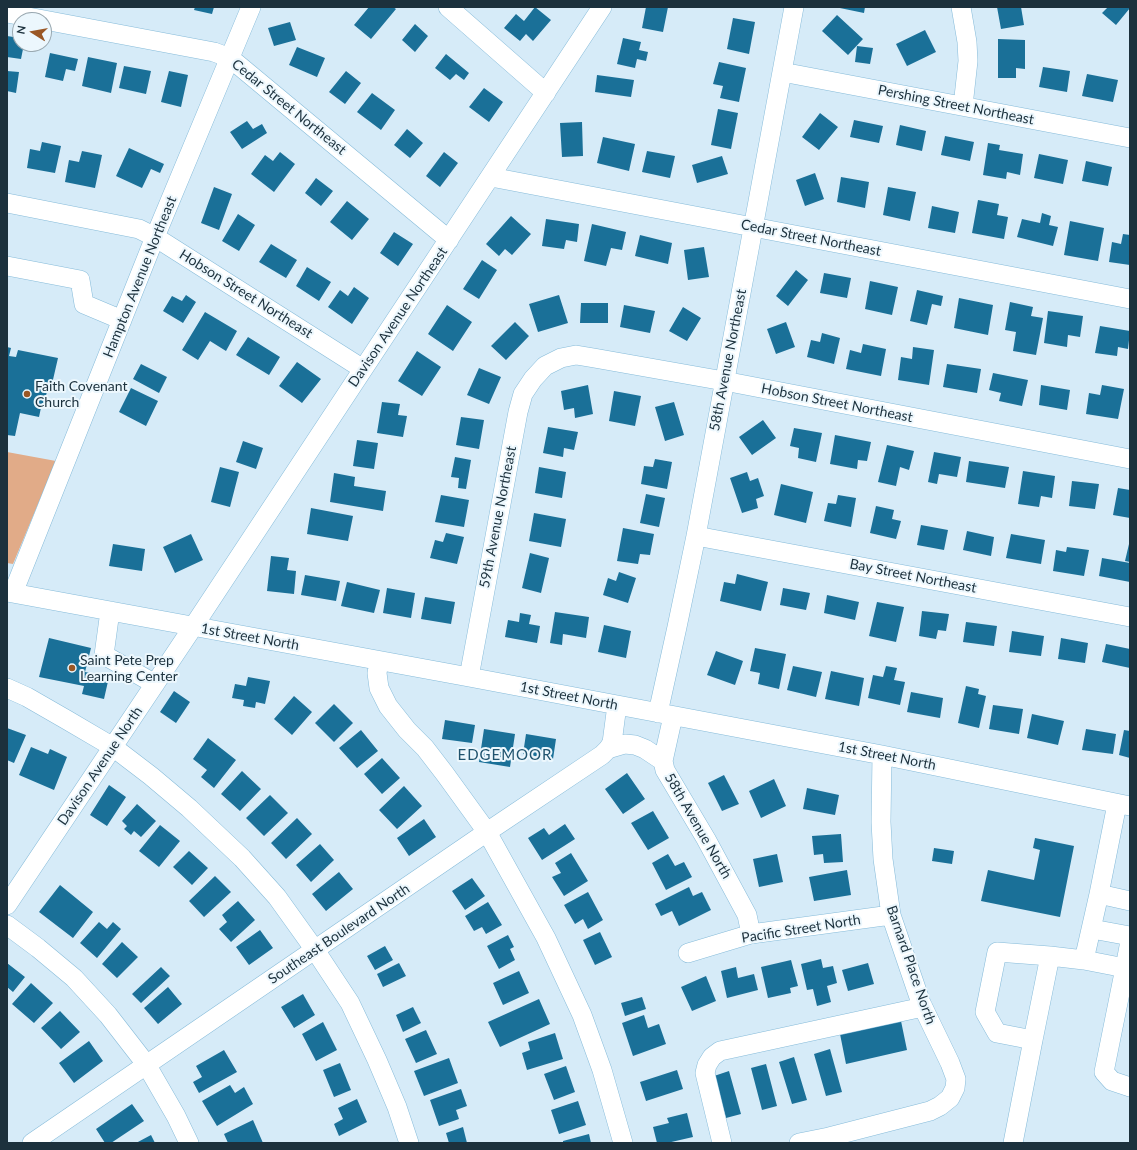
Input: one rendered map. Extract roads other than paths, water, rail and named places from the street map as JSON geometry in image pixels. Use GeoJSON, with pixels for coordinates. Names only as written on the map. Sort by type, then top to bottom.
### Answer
{"type":"FeatureCollection","features":[{"type":"Feature","properties":{"kind":"street","name":"Hampton Avenue Northeast"},"geometry":{"type":"LineString","coordinates":[[10,593],[251,7]]}},
{"type":"Feature","properties":{"kind":"street"},"geometry":{"type":"LineString","coordinates":[[448,7],[546,93]]}},
{"type":"Feature","properties":{"kind":"street","name":"Davison Avenue Northeast"},"geometry":{"type":"LineString","coordinates":[[193,627],[602,7]]}},
{"type":"Feature","properties":{"kind":"street","name":"58th Avenue Northeast"},"geometry":{"type":"LineString","coordinates":[[665,714],[677,628],[696,536],[794,7]]}},
{"type":"Feature","properties":{"kind":"street"},"geometry":{"type":"LineString","coordinates":[[961,7],[967,42],[968,61],[963,106]]}},
{"type":"Feature","properties":{"kind":"street","name":"Cedar Street Northeast"},"geometry":{"type":"LineString","coordinates":[[7,13],[214,52],[230,58],[449,240]]}},
{"type":"Feature","properties":{"kind":"street","name":"Pershing Street Northeast"},"geometry":{"type":"LineString","coordinates":[[782,72],[1130,138]]}},
{"type":"Feature","properties":{"kind":"street","name":"Cedar Street Northeast"},"geometry":{"type":"LineString","coordinates":[[491,177],[1130,299]]}},
{"type":"Feature","properties":{"kind":"street","name":"Hobson Street Northeast"},"geometry":{"type":"LineString","coordinates":[[7,203],[139,229],[156,237],[363,369]]}},
{"type":"Feature","properties":{"kind":"street"},"geometry":{"type":"LineString","coordinates":[[7,266],[80,280],[84,304],[122,320]]}},
{"type":"Feature","properties":{"kind":"street","name":"Hobson Street Northeast"},"geometry":{"type":"LineString","coordinates":[[546,366],[561,358],[576,355],[724,381],[1130,459]]}},
{"type":"Feature","properties":{"kind":"street","name":"59th Avenue Northeast"},"geometry":{"type":"LineString","coordinates":[[468,677],[518,412],[523,394],[533,379],[546,366]]}},
{"type":"Feature","properties":{"kind":"street","name":"Bay Street Northeast"},"geometry":{"type":"LineString","coordinates":[[696,536],[1130,617]]}},
{"type":"Feature","properties":{"kind":"street","name":"1st Street North"},"geometry":{"type":"LineString","coordinates":[[10,593],[882,755],[1124,805]]}},
{"type":"Feature","properties":{"kind":"street"},"geometry":{"type":"LineString","coordinates":[[110,611],[104,655],[155,684]]}},
{"type":"Feature","properties":{"kind":"street","name":"Davison Avenue North"},"geometry":{"type":"LineString","coordinates":[[7,905],[193,627]]}},
{"type":"Feature","properties":{"kind":"street"},"geometry":{"type":"LineString","coordinates":[[379,661],[377,673],[380,688],[388,706],[407,730],[425,748],[487,832],[546,938],[582,1015],[602,1070],[623,1143]]}},
{"type":"Feature","properties":{"kind":"street"},"geometry":{"type":"LineString","coordinates":[[7,688],[27,697],[113,747],[189,808],[242,858],[276,898],[315,950],[350,1003],[378,1060],[397,1107],[409,1143]]}},
{"type":"Feature","properties":{"kind":"street"},"geometry":{"type":"LineString","coordinates":[[608,749],[612,743],[617,705]]}},
{"type":"Feature","properties":{"kind":"street","name":"58th Avenue North"},"geometry":{"type":"LineString","coordinates":[[665,714],[663,761],[666,770],[706,839],[747,915],[751,934]]}},
{"type":"Feature","properties":{"kind":"street"},"geometry":{"type":"LineString","coordinates":[[608,749],[625,744],[635,745],[645,749],[663,761]]}},
{"type":"Feature","properties":{"kind":"street","name":"Southeast Boulevard North"},"geometry":{"type":"LineString","coordinates":[[32,1143],[602,755],[608,749]]}},
{"type":"Feature","properties":{"kind":"street","name":"Barnard Place North"},"geometry":{"type":"LineString","coordinates":[[799,1143],[829,1137],[930,1111],[940,1106],[950,1098],[955,1088],[956,1079],[950,1063],[923,1007],[891,915],[883,859],[881,822],[882,755]]}},
{"type":"Feature","properties":{"kind":"street"},"geometry":{"type":"LineString","coordinates":[[1084,960],[1099,894],[1124,805]]}},
{"type":"Feature","properties":{"kind":"street"},"geometry":{"type":"LineString","coordinates":[[1099,894],[1130,901]]}},
{"type":"Feature","properties":{"kind":"street","name":"Pacific Street North"},"geometry":{"type":"LineString","coordinates":[[688,953],[751,934],[891,915]]}},
{"type":"Feature","properties":{"kind":"street"},"geometry":{"type":"LineString","coordinates":[[7,925],[74,978],[108,1015],[146,1064],[176,1116],[189,1143]]}},
{"type":"Feature","properties":{"kind":"street"},"geometry":{"type":"LineString","coordinates":[[1092,929],[1130,936]]}},
{"type":"Feature","properties":{"kind":"street"},"geometry":{"type":"LineString","coordinates":[[1130,941],[1104,1072],[1112,1081],[1130,1087]]}},
{"type":"Feature","properties":{"kind":"street"},"geometry":{"type":"LineString","coordinates":[[1033,1040],[997,1033],[985,1012],[997,952],[1084,960],[1124,968]]}},
{"type":"Feature","properties":{"kind":"street"},"geometry":{"type":"LineString","coordinates":[[1013,1143],[1050,956]]}},
{"type":"Feature","properties":{"kind":"street"},"geometry":{"type":"LineString","coordinates":[[722,1143],[705,1073],[707,1065],[712,1057],[720,1051],[923,1007]]}},
{"type":"Feature","properties":{"kind":"place","name":"Faith Covenant Church"},"geometry":{"type":"Point","coordinates":[27,394]}},
{"type":"Feature","properties":{"kind":"place","name":"Saint Pete Prep Learning Center"},"geometry":{"type":"Point","coordinates":[72,668]}},
{"type":"Feature","properties":{"kind":"district","name":"EDGEMOOR"},"geometry":{"type":"Point","coordinates":[505,755]}}]}
